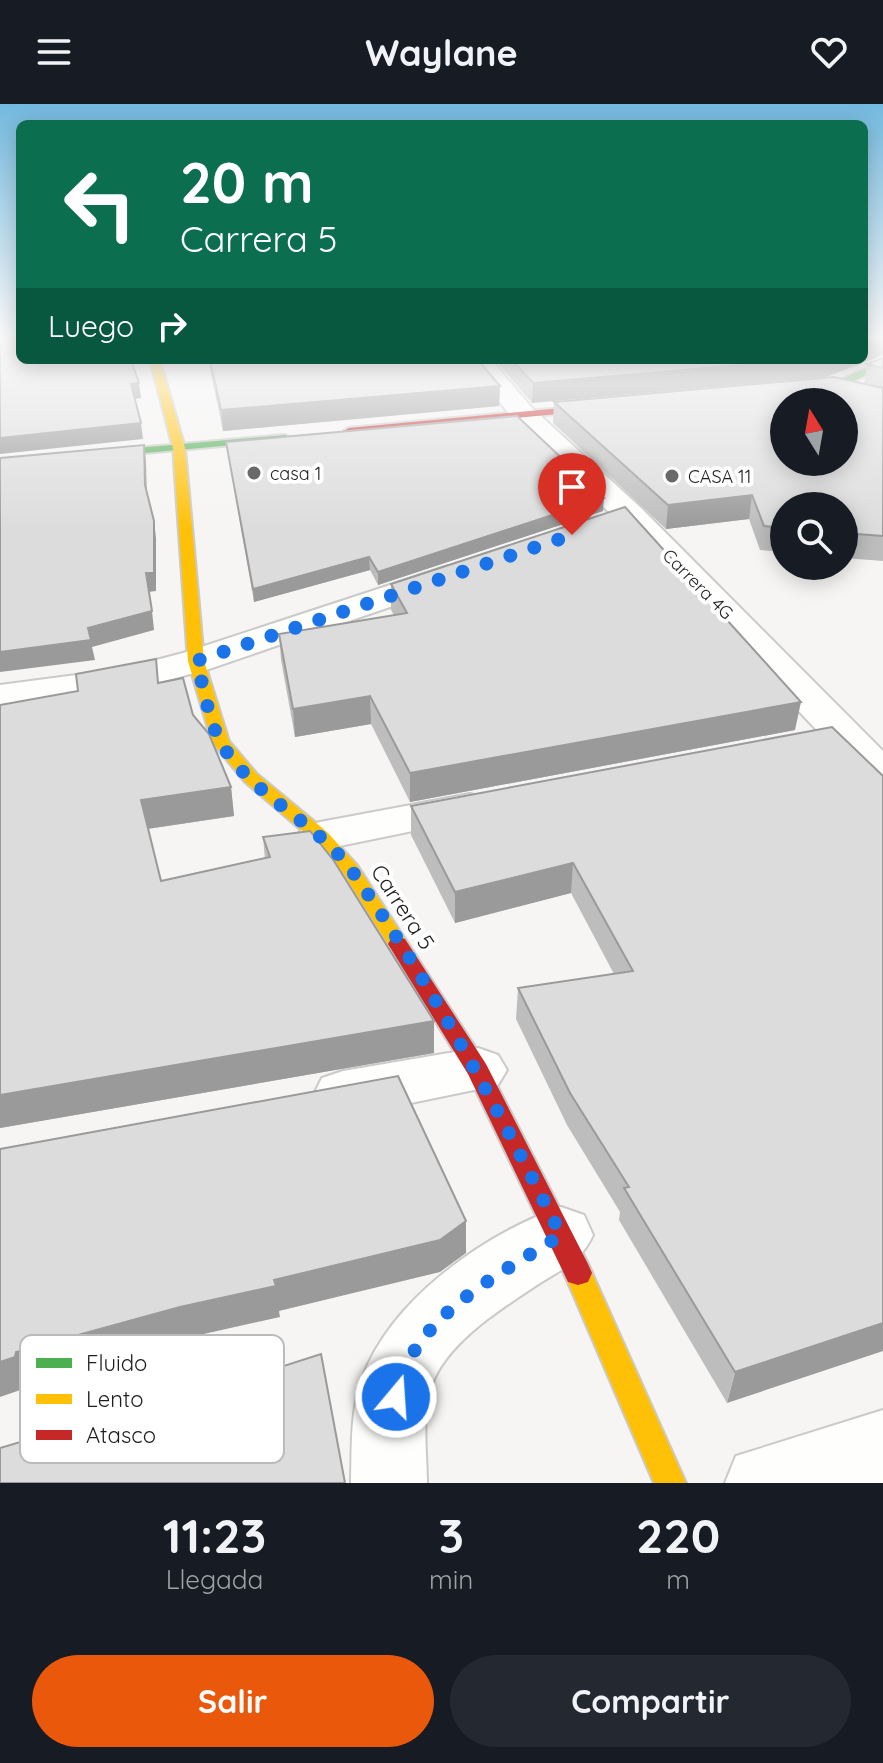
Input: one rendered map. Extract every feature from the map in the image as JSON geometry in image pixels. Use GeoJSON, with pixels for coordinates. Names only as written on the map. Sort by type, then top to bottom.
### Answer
{"type":"FeatureCollection","features":[{"type":"Feature","properties":{"kind":"street","name":"Carrera 5"},"geometry":{"type":"LineString","coordinates":[[166,401],[179,448],[196,661],[221,742],[251,778],[320,836],[350,869],[478,1070],[561,1235],[670,1483]]}},
{"type":"Feature","properties":{"kind":"street","name":"Carrera 4G"},"geometry":{"type":"LineString","coordinates":[[512,401],[615,520],[789,675],[863,732],[883,775]]}},
{"type":"Feature","properties":{"kind":"street"},"geometry":{"type":"LineString","coordinates":[[335,433],[632,405]]}},
{"type":"Feature","properties":{"kind":"street"},"geometry":{"type":"LineString","coordinates":[[0,463],[304,436]]}},
{"type":"Feature","properties":{"kind":"street"},"geometry":{"type":"LineString","coordinates":[[0,697],[123,680],[196,661],[480,566]]}},
{"type":"Feature","properties":{"kind":"street"},"geometry":{"type":"LineString","coordinates":[[797,745],[863,732]]}},
{"type":"Feature","properties":{"kind":"street"},"geometry":{"type":"LineString","coordinates":[[320,836],[504,800]]}},
{"type":"Feature","properties":{"kind":"street"},"geometry":{"type":"LineString","coordinates":[[293,1103],[478,1070]]}},
{"type":"Feature","properties":{"kind":"street"},"geometry":{"type":"LineString","coordinates":[[389,1483],[390,1425],[401,1369],[457,1303],[561,1235]]}},
{"type":"Feature","properties":{"kind":"street"},"geometry":{"type":"LineString","coordinates":[[763,1483],[883,1447]]}},
{"type":"Feature","properties":{"kind":"building"},"geometry":{"type":"Polygon","coordinates":[[[0,401],[135,401],[141,423],[0,438],[0,401]]]}},
{"type":"Feature","properties":{"kind":"building"},"geometry":{"type":"Polygon","coordinates":[[[219,401],[322,401],[221,410],[219,401]]]}},
{"type":"Feature","properties":{"kind":"building"},"geometry":{"type":"Polygon","coordinates":[[[770,401],[770,476],[858,476],[858,401],[883,401],[883,536],[858,534],[858,492],[770,492],[770,527],[764,526],[752,495],[668,505],[554,402],[770,401]]]}},
{"type":"Feature","properties":{"kind":"building"},"geometry":{"type":"Polygon","coordinates":[[[517,416],[604,498],[378,572],[369,557],[253,589],[226,442],[517,416]]]}},
{"type":"Feature","properties":{"kind":"building"},"geometry":{"type":"Polygon","coordinates":[[[144,445],[145,485],[154,521],[154,573],[146,573],[152,611],[88,628],[91,640],[0,652],[0,458],[144,445]]]}},
{"type":"Feature","properties":{"kind":"building"},"geometry":{"type":"Polygon","coordinates":[[[625,507],[801,702],[410,773],[370,696],[293,709],[279,634],[407,613],[391,584],[625,507]]]}},
{"type":"Feature","properties":{"kind":"building"},"geometry":{"type":"Polygon","coordinates":[[[156,659],[158,683],[183,678],[193,715],[209,734],[231,787],[141,800],[161,881],[270,857],[263,837],[310,831],[334,861],[434,1021],[0,1095],[0,705],[78,691],[76,674],[156,659]]]}},
{"type":"Feature","properties":{"kind":"building"},"geometry":{"type":"Polygon","coordinates":[[[832,727],[883,776],[883,1323],[735,1372],[624,1188],[629,1187],[570,1093],[518,988],[633,971],[573,863],[455,892],[411,806],[832,727]]]}},
{"type":"Feature","properties":{"kind":"building"},"geometry":{"type":"Polygon","coordinates":[[[398,1076],[466,1221],[440,1240],[274,1280],[276,1286],[180,1307],[78,1335],[20,1335],[20,1351],[15,1357],[0,1362],[0,1149],[398,1076]]]}},
{"type":"Feature","properties":{"kind":"building"},"geometry":{"type":"Polygon","coordinates":[[[321,1354],[345,1483],[0,1483],[0,1448],[20,1442],[20,1463],[284,1463],[284,1366],[321,1354]]]}},
{"type":"Feature","properties":{"kind":"traffic: fast"},"geometry":{"type":"LineString","coordinates":[[0,463],[285,438]]}},
{"type":"Feature","properties":{"kind":"traffic: slow"},"geometry":{"type":"LineString","coordinates":[[166,401],[179,448],[196,661],[221,742],[251,778],[320,836],[350,869],[398,944]]}},
{"type":"Feature","properties":{"kind":"traffic: slow"},"geometry":{"type":"LineString","coordinates":[[578,1273],[670,1483]]}},
{"type":"Feature","properties":{"kind":"traffic: jam"},"geometry":{"type":"LineString","coordinates":[[349,431],[615,406]]}},
{"type":"Feature","properties":{"kind":"traffic: jam"},"geometry":{"type":"LineString","coordinates":[[398,944],[478,1070],[578,1273]]}},
{"type":"Feature","properties":{"kind":"place","name":"casa 1"},"geometry":{"type":"Point","coordinates":[254,473]}},
{"type":"Feature","properties":{"kind":"place","name":"CASA 11"},"geometry":{"type":"Point","coordinates":[672,476]}},
{"type":"Feature","properties":{"kind":"route"},"geometry":{"type":"LineString","coordinates":[[396,1397],[401,1369],[457,1303],[561,1235],[478,1070],[350,869],[320,836],[251,778],[221,742],[196,661],[572,535]]}}]}
